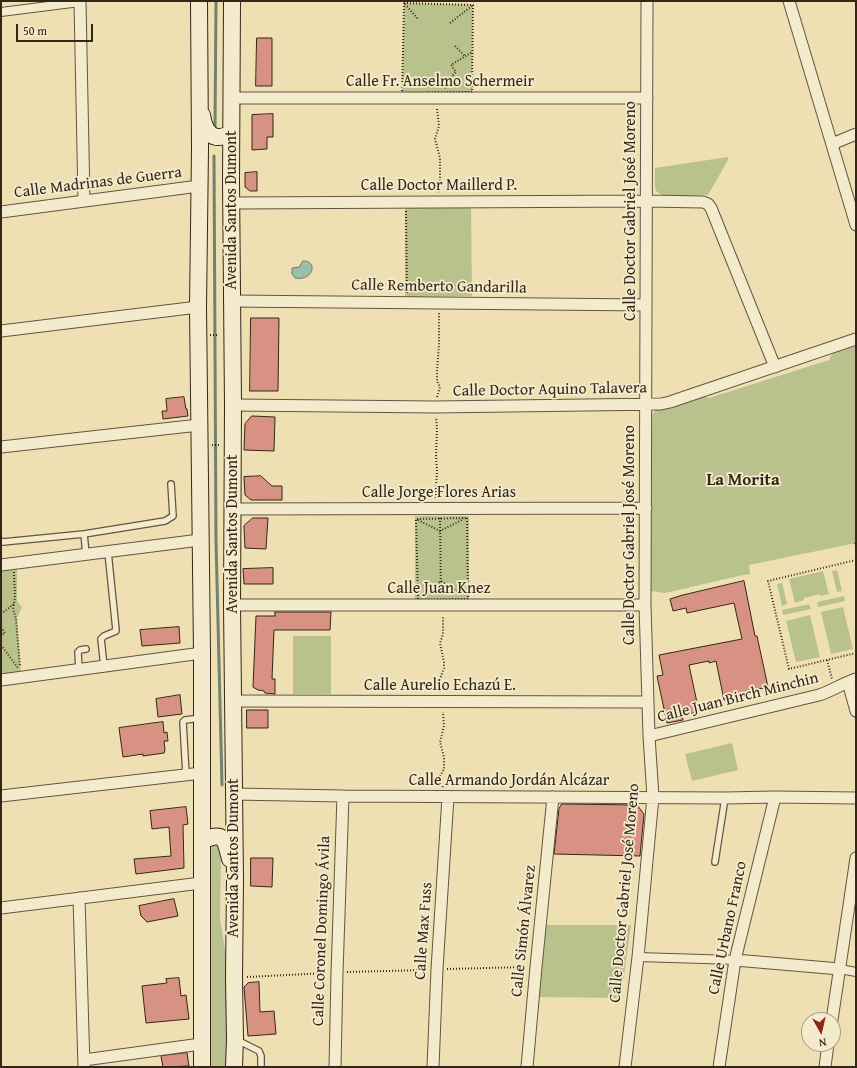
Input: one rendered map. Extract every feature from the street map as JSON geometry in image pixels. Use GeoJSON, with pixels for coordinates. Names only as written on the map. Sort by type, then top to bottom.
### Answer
{"type":"FeatureCollection","features":[{"type":"Feature","properties":{"kind":"main road","name":"Avenida Santos Dumont"},"geometry":{"type":"LineString","coordinates":[[199,1],[200,149],[198,306],[202,718],[194,774],[202,792],[202,1067]]}},
{"type":"Feature","properties":{"kind":"main road","name":"Avenida Santos Dumont"},"geometry":{"type":"LineString","coordinates":[[232,1],[231,203],[233,405],[232,605],[235,880],[234,1067]]}},
{"type":"Feature","properties":{"kind":"main road"},"geometry":{"type":"LineString","coordinates":[[199,98],[204,124],[207,131],[211,135],[218,137],[225,137],[231,133]]}},
{"type":"Feature","properties":{"kind":"main road"},"geometry":{"type":"LineString","coordinates":[[200,149],[211,144],[217,145],[221,148],[231,181]]}},
{"type":"Feature","properties":{"kind":"main road"},"geometry":{"type":"LineString","coordinates":[[202,792],[208,819],[213,828],[222,831],[234,825]]}},
{"type":"Feature","properties":{"kind":"main road"},"geometry":{"type":"LineString","coordinates":[[202,841],[218,836],[225,841],[235,880]]}},
{"type":"Feature","properties":{"kind":"street"},"geometry":{"type":"LineString","coordinates":[[1,12],[83,1],[84,201]]}},
{"type":"Feature","properties":{"kind":"street","name":"Calle Doctor Gabriel José Moreno"},"geometry":{"type":"LineString","coordinates":[[625,1067],[638,958],[653,797],[649,736],[646,605],[647,1]]}},
{"type":"Feature","properties":{"kind":"street"},"geometry":{"type":"LineString","coordinates":[[789,1],[856,225]]}},
{"type":"Feature","properties":{"kind":"street","name":"Calle Fr. Anselmo Schermeir"},"geometry":{"type":"LineString","coordinates":[[232,98],[647,98]]}},
{"type":"Feature","properties":{"kind":"street"},"geometry":{"type":"LineString","coordinates":[[832,144],[856,134]]}},
{"type":"Feature","properties":{"kind":"street","name":"Calle Madrinas de Guerra"},"geometry":{"type":"LineString","coordinates":[[1,212],[199,186]]}},
{"type":"Feature","properties":{"kind":"street","name":"Calle Doctor Maillerd P."},"geometry":{"type":"LineString","coordinates":[[231,203],[647,200],[703,202],[708,204],[711,208],[775,367]]}},
{"type":"Feature","properties":{"kind":"street","name":"Calle Remberto Gandarilla"},"geometry":{"type":"LineString","coordinates":[[232,301],[646,305]]}},
{"type":"Feature","properties":{"kind":"street"},"geometry":{"type":"LineString","coordinates":[[1,331],[198,306]]}},
{"type":"Feature","properties":{"kind":"street","name":"Calle Doctor Aquino Talavera"},"geometry":{"type":"LineString","coordinates":[[233,405],[435,407],[646,405],[670,402],[856,339]]}},
{"type":"Feature","properties":{"kind":"street"},"geometry":{"type":"LineString","coordinates":[[1,447],[199,425]]}},
{"type":"Feature","properties":{"kind":"street","name":"Calle Jorge Flores Arias"},"geometry":{"type":"LineString","coordinates":[[233,509],[439,514],[646,508]]}},
{"type":"Feature","properties":{"kind":"street"},"geometry":{"type":"LineString","coordinates":[[1,565],[200,540]]}},
{"type":"Feature","properties":{"kind":"street","name":"Calle Juan Knez"},"geometry":{"type":"LineString","coordinates":[[232,605],[442,603],[646,605]]}},
{"type":"Feature","properties":{"kind":"street"},"geometry":{"type":"LineString","coordinates":[[1,680],[202,653]]}},
{"type":"Feature","properties":{"kind":"street"},"geometry":{"type":"LineString","coordinates":[[852,681],[856,711]]}},
{"type":"Feature","properties":{"kind":"street","name":"Calle Juan Birch Minchin"},"geometry":{"type":"LineString","coordinates":[[649,736],[819,695],[852,681]]}},
{"type":"Feature","properties":{"kind":"street","name":"Calle Aurelio Echazú E."},"geometry":{"type":"LineString","coordinates":[[233,701],[648,702]]}},
{"type":"Feature","properties":{"kind":"street"},"geometry":{"type":"LineString","coordinates":[[1,796],[194,774]]}},
{"type":"Feature","properties":{"kind":"street","name":"Calle Armando Jordán Alcázar"},"geometry":{"type":"LineString","coordinates":[[234,794],[445,797],[856,798]]}},
{"type":"Feature","properties":{"kind":"street","name":"Calle Coronel Domingo Ávila"},"geometry":{"type":"LineString","coordinates":[[335,1067],[343,796]]}},
{"type":"Feature","properties":{"kind":"street","name":"Calle Max Fuss"},"geometry":{"type":"LineString","coordinates":[[433,1067],[445,797]]}},
{"type":"Feature","properties":{"kind":"street","name":"Calle Simón Álvarez"},"geometry":{"type":"LineString","coordinates":[[527,1067],[553,797]]}},
{"type":"Feature","properties":{"kind":"street","name":"Calle Urbano Franco"},"geometry":{"type":"LineString","coordinates":[[719,1067],[735,960],[774,797]]}},
{"type":"Feature","properties":{"kind":"street"},"geometry":{"type":"LineString","coordinates":[[833,1012],[856,858]]}},
{"type":"Feature","properties":{"kind":"street"},"geometry":{"type":"LineString","coordinates":[[1,908],[201,883]]}},
{"type":"Feature","properties":{"kind":"street"},"geometry":{"type":"LineString","coordinates":[[79,898],[84,1064],[201,1044]]}},
{"type":"Feature","properties":{"kind":"street"},"geometry":{"type":"LineString","coordinates":[[638,958],[735,960],[840,969],[856,972]]}},
{"type":"Feature","properties":{"kind":"street"},"geometry":{"type":"LineString","coordinates":[[825,1067],[827,1052]]}},
{"type":"Feature","properties":{"kind":"lane"},"geometry":{"type":"LineString","coordinates":[[1,541],[84,534],[165,521],[173,516],[171,484]]}},
{"type":"Feature","properties":{"kind":"lane"},"geometry":{"type":"LineString","coordinates":[[84,534],[86,554]]}},
{"type":"Feature","properties":{"kind":"lane"},"geometry":{"type":"LineString","coordinates":[[104,666],[102,639],[104,636],[116,631],[108,552]]}},
{"type":"Feature","properties":{"kind":"lane"},"geometry":{"type":"LineString","coordinates":[[79,670],[78,652],[86,649]]}},
{"type":"Feature","properties":{"kind":"lane"},"geometry":{"type":"LineString","coordinates":[[715,862],[725,798]]}},
{"type":"Feature","properties":{"kind":"lane"},"geometry":{"type":"LineString","coordinates":[[235,1039],[259,1051],[261,1056],[261,1067]]}},
{"type":"Feature","properties":{"kind":"path"},"geometry":{"type":"LineString","coordinates":[[404,3],[473,5]]}},
{"type":"Feature","properties":{"kind":"path"},"geometry":{"type":"LineString","coordinates":[[404,3],[418,19]]}},
{"type":"Feature","properties":{"kind":"path"},"geometry":{"type":"LineString","coordinates":[[404,3],[402,93],[472,92],[473,5]]}},
{"type":"Feature","properties":{"kind":"path"},"geometry":{"type":"LineString","coordinates":[[450,23],[473,5]]}},
{"type":"Feature","properties":{"kind":"path"},"geometry":{"type":"LineString","coordinates":[[455,46],[465,56]]}},
{"type":"Feature","properties":{"kind":"path"},"geometry":{"type":"LineString","coordinates":[[451,92],[443,85],[456,72],[451,65],[472,52]]}},
{"type":"Feature","properties":{"kind":"path"},"geometry":{"type":"LineString","coordinates":[[436,98],[438,126],[435,139],[440,158],[438,202]]}},
{"type":"Feature","properties":{"kind":"path"},"geometry":{"type":"LineString","coordinates":[[406,208],[407,296]]}},
{"type":"Feature","properties":{"kind":"path"},"geometry":{"type":"LineString","coordinates":[[437,303],[439,315],[437,372],[440,387],[435,407],[437,429],[436,489],[440,531],[443,634],[440,643],[444,662],[444,668],[440,679],[441,696],[437,702],[443,712],[444,726],[440,742],[444,757],[444,769],[439,778],[445,797]]}},
{"type":"Feature","properties":{"kind":"path"},"geometry":{"type":"LineString","coordinates":[[207,336],[224,336]]}},
{"type":"Feature","properties":{"kind":"path"},"geometry":{"type":"LineString","coordinates":[[212,445],[221,445]]}},
{"type":"Feature","properties":{"kind":"path"},"geometry":{"type":"LineString","coordinates":[[416,518],[439,514],[467,518]]}},
{"type":"Feature","properties":{"kind":"path"},"geometry":{"type":"LineString","coordinates":[[416,518],[440,531]]}},
{"type":"Feature","properties":{"kind":"path"},"geometry":{"type":"LineString","coordinates":[[416,518],[418,600]]}},
{"type":"Feature","properties":{"kind":"path"},"geometry":{"type":"LineString","coordinates":[[440,531],[467,518]]}},
{"type":"Feature","properties":{"kind":"path"},"geometry":{"type":"LineString","coordinates":[[467,518],[468,599]]}},
{"type":"Feature","properties":{"kind":"path"},"geometry":{"type":"LineString","coordinates":[[855,543],[856,547]]}},
{"type":"Feature","properties":{"kind":"path"},"geometry":{"type":"LineString","coordinates":[[856,560],[768,581],[789,669],[856,654]]}},
{"type":"Feature","properties":{"kind":"path"},"geometry":{"type":"LineString","coordinates":[[1,645],[20,670],[16,619],[13,609],[15,598],[13,563]]}},
{"type":"Feature","properties":{"kind":"path"},"geometry":{"type":"LineString","coordinates":[[441,581],[468,599]]}},
{"type":"Feature","properties":{"kind":"path"},"geometry":{"type":"LineString","coordinates":[[418,600],[441,581]]}},
{"type":"Feature","properties":{"kind":"path"},"geometry":{"type":"LineString","coordinates":[[418,600],[442,603],[468,599]]}},
{"type":"Feature","properties":{"kind":"path"},"geometry":{"type":"LineString","coordinates":[[1,614],[14,604]]}},
{"type":"Feature","properties":{"kind":"path"},"geometry":{"type":"LineString","coordinates":[[1,627],[5,632],[1,635]]}},
{"type":"Feature","properties":{"kind":"path"},"geometry":{"type":"LineString","coordinates":[[827,660],[834,688]]}},
{"type":"Feature","properties":{"kind":"path"},"geometry":{"type":"LineString","coordinates":[[234,978],[337,972],[536,967]]}},
{"type":"Feature","properties":{"kind":"shaded area"},"geometry":{"type":"Polygon","coordinates":[[[404,3],[473,5],[472,92],[402,93],[404,3]]]}},
{"type":"Feature","properties":{"kind":"shaded area"},"geometry":{"type":"Polygon","coordinates":[[[728,157],[728,160],[708,195],[664,196],[657,192],[655,188],[655,168],[728,157]]]}},
{"type":"Feature","properties":{"kind":"shaded area"},"geometry":{"type":"Polygon","coordinates":[[[471,206],[472,296],[405,297],[405,207],[471,206]]]}},
{"type":"Feature","properties":{"kind":"shaded area"},"geometry":{"type":"Polygon","coordinates":[[[303,261],[311,264],[312,271],[306,277],[295,278],[292,274],[292,268],[299,267],[303,261]]]}},
{"type":"Feature","properties":{"kind":"shaded area"},"geometry":{"type":"Polygon","coordinates":[[[856,342],[856,543],[749,565],[750,574],[665,593],[651,591],[650,417],[657,409],[700,395],[709,398],[829,360],[835,349],[856,342]]]}},
{"type":"Feature","properties":{"kind":"shaded area"},"geometry":{"type":"Polygon","coordinates":[[[415,516],[469,516],[469,601],[415,601],[415,516]]]}},
{"type":"Feature","properties":{"kind":"shaded area"},"geometry":{"type":"Polygon","coordinates":[[[17,569],[17,601],[22,607],[17,618],[21,673],[1,675],[1,571],[17,569]]]}},
{"type":"Feature","properties":{"kind":"shaded area"},"geometry":{"type":"Polygon","coordinates":[[[837,570],[842,591],[837,592],[832,571],[837,570]]]}},
{"type":"Feature","properties":{"kind":"shaded area"},"geometry":{"type":"Polygon","coordinates":[[[823,571],[829,594],[820,596],[820,594],[804,598],[804,600],[795,603],[789,579],[823,571]]]}},
{"type":"Feature","properties":{"kind":"shaded area"},"geometry":{"type":"Polygon","coordinates":[[[782,583],[787,604],[782,606],[777,584],[782,583]]]}},
{"type":"Feature","properties":{"kind":"shaded area"},"geometry":{"type":"Polygon","coordinates":[[[844,596],[845,601],[818,607],[817,602],[844,596]]]}},
{"type":"Feature","properties":{"kind":"shaded area"},"geometry":{"type":"Polygon","coordinates":[[[809,604],[811,609],[783,615],[782,610],[809,604]]]}},
{"type":"Feature","properties":{"kind":"shaded area"},"geometry":{"type":"Polygon","coordinates":[[[843,607],[853,649],[831,654],[821,612],[843,607]]]}},
{"type":"Feature","properties":{"kind":"shaded area"},"geometry":{"type":"Polygon","coordinates":[[[810,615],[820,657],[796,662],[786,621],[810,615]]]}},
{"type":"Feature","properties":{"kind":"shaded area"},"geometry":{"type":"Polygon","coordinates":[[[293,636],[331,636],[331,694],[293,694],[293,636]]]}},
{"type":"Feature","properties":{"kind":"shaded area"},"geometry":{"type":"Polygon","coordinates":[[[732,743],[738,770],[692,781],[685,754],[732,743]]]}},
{"type":"Feature","properties":{"kind":"shaded area"},"geometry":{"type":"Polygon","coordinates":[[[217,846],[220,849],[221,853],[220,919],[226,955],[228,1067],[209,1067],[208,849],[217,846]]]}},
{"type":"Feature","properties":{"kind":"shaded area"},"geometry":{"type":"Polygon","coordinates":[[[546,925],[631,925],[621,998],[539,997],[546,925]]]}},
{"type":"Feature","properties":{"kind":"building"},"geometry":{"type":"Polygon","coordinates":[[[257,38],[272,38],[272,86],[256,86],[257,38]]]}},
{"type":"Feature","properties":{"kind":"building"},"geometry":{"type":"Polygon","coordinates":[[[273,114],[273,137],[267,137],[267,149],[252,150],[252,115],[273,114]]]}},
{"type":"Feature","properties":{"kind":"building"},"geometry":{"type":"Polygon","coordinates":[[[257,172],[257,191],[250,191],[245,187],[245,173],[257,172]]]}},
{"type":"Feature","properties":{"kind":"building"},"geometry":{"type":"Polygon","coordinates":[[[251,318],[279,318],[278,391],[250,391],[251,318]]]}},
{"type":"Feature","properties":{"kind":"building"},"geometry":{"type":"Polygon","coordinates":[[[184,397],[188,416],[163,419],[162,411],[167,411],[166,399],[184,397]]]}},
{"type":"Feature","properties":{"kind":"building"},"geometry":{"type":"Polygon","coordinates":[[[252,416],[275,417],[274,451],[244,450],[245,424],[252,416]]]}},
{"type":"Feature","properties":{"kind":"building"},"geometry":{"type":"Polygon","coordinates":[[[261,476],[272,486],[282,486],[282,500],[251,500],[245,495],[244,477],[261,476]]]}},
{"type":"Feature","properties":{"kind":"building"},"geometry":{"type":"Polygon","coordinates":[[[253,518],[268,518],[266,549],[245,548],[244,526],[253,518]]]}},
{"type":"Feature","properties":{"kind":"building"},"geometry":{"type":"Polygon","coordinates":[[[273,568],[273,584],[244,584],[243,569],[273,568]]]}},
{"type":"Feature","properties":{"kind":"building"},"geometry":{"type":"Polygon","coordinates":[[[744,581],[755,636],[757,636],[768,687],[749,691],[750,694],[724,700],[716,661],[689,665],[699,712],[682,715],[683,720],[667,723],[657,676],[663,675],[659,655],[742,639],[734,603],[687,613],[686,608],[673,611],[670,599],[744,581]]]}},
{"type":"Feature","properties":{"kind":"building"},"geometry":{"type":"Polygon","coordinates":[[[275,612],[331,612],[330,630],[274,630],[272,679],[275,679],[275,694],[265,693],[264,691],[253,687],[256,616],[275,616],[275,612]]]}},
{"type":"Feature","properties":{"kind":"building"},"geometry":{"type":"Polygon","coordinates":[[[179,627],[180,643],[142,646],[140,630],[179,627]]]}},
{"type":"Feature","properties":{"kind":"building"},"geometry":{"type":"Polygon","coordinates":[[[180,695],[182,714],[158,717],[156,699],[180,695]]]}},
{"type":"Feature","properties":{"kind":"building"},"geometry":{"type":"Polygon","coordinates":[[[247,710],[268,710],[268,728],[247,728],[247,710]]]}},
{"type":"Feature","properties":{"kind":"building"},"geometry":{"type":"Polygon","coordinates":[[[163,722],[164,733],[167,732],[168,741],[164,741],[164,753],[123,757],[119,728],[163,722]]]}},
{"type":"Feature","properties":{"kind":"building"},"geometry":{"type":"Polygon","coordinates":[[[562,804],[637,805],[644,814],[640,856],[554,854],[559,809],[562,804]]]}},
{"type":"Feature","properties":{"kind":"building"},"geometry":{"type":"Polygon","coordinates":[[[186,807],[188,824],[183,825],[184,868],[136,874],[134,859],[171,856],[169,827],[152,829],[150,811],[186,807]]]}},
{"type":"Feature","properties":{"kind":"building"},"geometry":{"type":"Polygon","coordinates":[[[251,858],[273,858],[272,887],[251,886],[251,858]]]}},
{"type":"Feature","properties":{"kind":"building"},"geometry":{"type":"Polygon","coordinates":[[[174,899],[178,916],[147,922],[141,916],[139,906],[174,899]]]}},
{"type":"Feature","properties":{"kind":"building"},"geometry":{"type":"Polygon","coordinates":[[[179,978],[181,996],[186,995],[189,1019],[146,1023],[142,986],[167,983],[166,979],[179,978]]]}},
{"type":"Feature","properties":{"kind":"building"},"geometry":{"type":"Polygon","coordinates":[[[259,982],[260,1012],[274,1011],[276,1034],[248,1036],[244,987],[248,983],[259,982]]]}},
{"type":"Feature","properties":{"kind":"building"},"geometry":{"type":"Polygon","coordinates":[[[187,1053],[189,1066],[163,1067],[161,1056],[187,1053]]]}},
{"type":"Feature","properties":{"kind":"waterway"},"geometry":{"type":"LineString","coordinates":[[215,129],[216,1]]}},
{"type":"Feature","properties":{"kind":"waterway"},"geometry":{"type":"LineString","coordinates":[[214,156],[216,541],[222,785]]}},
{"type":"Feature","properties":{"kind":"district","name":"La Morita"},"geometry":{"type":"Point","coordinates":[743,481]}}]}
